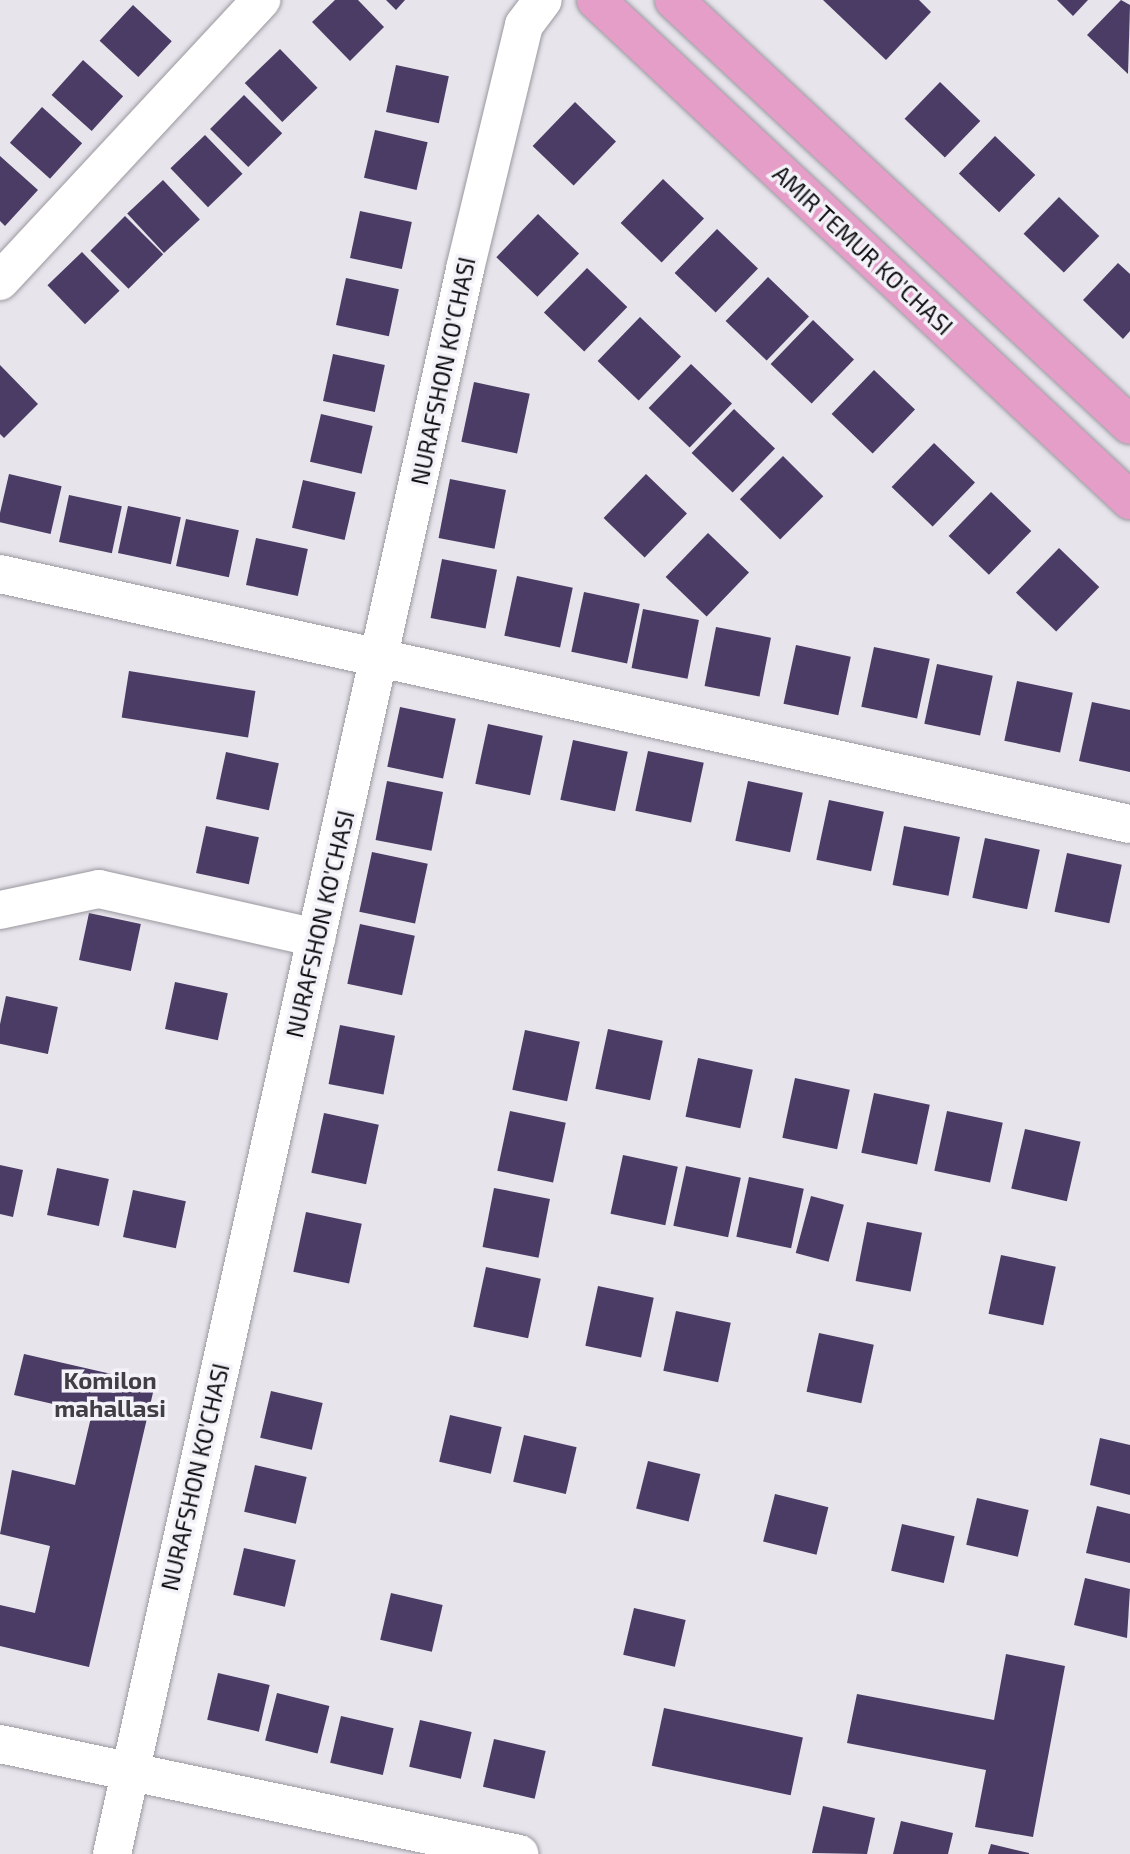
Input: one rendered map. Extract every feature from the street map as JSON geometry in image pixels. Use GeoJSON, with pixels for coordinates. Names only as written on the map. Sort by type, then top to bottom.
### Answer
{"type":"FeatureCollection","features":[{"type":"Feature","properties":{"kind":"main road","name":"AMIR TEMUR KO'CHASI"},"geometry":{"type":"LineString","coordinates":[[596,0],[1130,500]]}},
{"type":"Feature","properties":{"kind":"main road"},"geometry":{"type":"LineString","coordinates":[[674,0],[1130,425]]}},
{"type":"Feature","properties":{"kind":"street"},"geometry":{"type":"LineString","coordinates":[[0,281],[261,0]]}},
{"type":"Feature","properties":{"kind":"street","name":"NURAFSHON KO'CHASI"},"geometry":{"type":"LineString","coordinates":[[112,1854],[381,656],[465,269],[524,25],[542,0]]}},
{"type":"Feature","properties":{"kind":"street"},"geometry":{"type":"LineString","coordinates":[[0,574],[381,656],[1130,824]]}},
{"type":"Feature","properties":{"kind":"street"},"geometry":{"type":"LineString","coordinates":[[0,910],[99,889],[317,938]]}},
{"type":"Feature","properties":{"kind":"street"},"geometry":{"type":"LineString","coordinates":[[0,1744],[519,1854]]}},
{"type":"Feature","properties":{"kind":"building"},"geometry":{"type":"Polygon","coordinates":[[[335,0],[358,0],[384,27],[350,61],[312,22],[335,0]]]}},
{"type":"Feature","properties":{"kind":"building"},"geometry":{"type":"Polygon","coordinates":[[[386,0],[405,0],[396,10],[386,0]]]}},
{"type":"Feature","properties":{"kind":"building"},"geometry":{"type":"Polygon","coordinates":[[[823,0],[919,0],[931,12],[886,60],[823,0]]]}},
{"type":"Feature","properties":{"kind":"building"},"geometry":{"type":"Polygon","coordinates":[[[1057,0],[1088,0],[1073,16],[1057,0]]]}},
{"type":"Feature","properties":{"kind":"building"},"geometry":{"type":"Polygon","coordinates":[[[1121,0],[1130,5],[1128,74],[1087,35],[1121,0]]]}},
{"type":"Feature","properties":{"kind":"building"},"geometry":{"type":"Polygon","coordinates":[[[133,5],[172,41],[138,77],[100,41],[133,5]]]}},
{"type":"Feature","properties":{"kind":"building"},"geometry":{"type":"Polygon","coordinates":[[[280,49],[318,88],[282,122],[245,83],[280,49]]]}},
{"type":"Feature","properties":{"kind":"building"},"geometry":{"type":"Polygon","coordinates":[[[83,60],[123,96],[92,131],[52,95],[83,60]]]}},
{"type":"Feature","properties":{"kind":"building"},"geometry":{"type":"Polygon","coordinates":[[[396,65],[449,76],[439,123],[386,112],[396,65]]]}},
{"type":"Feature","properties":{"kind":"building"},"geometry":{"type":"Polygon","coordinates":[[[940,82],[980,121],[945,158],[905,119],[940,82]]]}},
{"type":"Feature","properties":{"kind":"building"},"geometry":{"type":"Polygon","coordinates":[[[244,95],[282,133],[248,167],[210,129],[244,95]]]}},
{"type":"Feature","properties":{"kind":"building"},"geometry":{"type":"Polygon","coordinates":[[[575,102],[616,142],[574,185],[533,146],[575,102]]]}},
{"type":"Feature","properties":{"kind":"building"},"geometry":{"type":"Polygon","coordinates":[[[42,107],[82,143],[50,179],[10,143],[42,107]]]}},
{"type":"Feature","properties":{"kind":"building"},"geometry":{"type":"Polygon","coordinates":[[[375,130],[428,142],[417,190],[364,178],[375,130]]]}},
{"type":"Feature","properties":{"kind":"building"},"geometry":{"type":"Polygon","coordinates":[[[205,135],[243,174],[208,207],[170,168],[205,135]]]}},
{"type":"Feature","properties":{"kind":"building"},"geometry":{"type":"Polygon","coordinates":[[[995,136],[1035,175],[999,212],[959,173],[995,136]]]}},
{"type":"Feature","properties":{"kind":"building"},"geometry":{"type":"Polygon","coordinates":[[[0,156],[38,190],[5,226],[0,221],[0,156]]]}},
{"type":"Feature","properties":{"kind":"building"},"geometry":{"type":"Polygon","coordinates":[[[663,179],[704,219],[662,262],[621,223],[663,179]]]}},
{"type":"Feature","properties":{"kind":"building"},"geometry":{"type":"Polygon","coordinates":[[[163,180],[200,219],[164,253],[127,213],[163,180]]]}},
{"type":"Feature","properties":{"kind":"building"},"geometry":{"type":"Polygon","coordinates":[[[1059,197],[1099,236],[1064,273],[1024,234],[1059,197]]]}},
{"type":"Feature","properties":{"kind":"building"},"geometry":{"type":"Polygon","coordinates":[[[360,211],[412,222],[402,269],[350,258],[360,211]]]}},
{"type":"Feature","properties":{"kind":"building"},"geometry":{"type":"Polygon","coordinates":[[[538,214],[579,254],[537,297],[496,257],[538,214]]]}},
{"type":"Feature","properties":{"kind":"building"},"geometry":{"type":"Polygon","coordinates":[[[125,216],[163,254],[129,289],[90,251],[125,216]]]}},
{"type":"Feature","properties":{"kind":"building"},"geometry":{"type":"Polygon","coordinates":[[[717,229],[758,269],[716,312],[675,273],[717,229]]]}},
{"type":"Feature","properties":{"kind":"building"},"geometry":{"type":"Polygon","coordinates":[[[82,252],[120,291],[85,324],[47,285],[82,252]]]}},
{"type":"Feature","properties":{"kind":"building"},"geometry":{"type":"Polygon","coordinates":[[[1118,263],[1130,274],[1130,331],[1123,339],[1083,300],[1118,263]]]}},
{"type":"Feature","properties":{"kind":"building"},"geometry":{"type":"Polygon","coordinates":[[[587,268],[627,307],[584,351],[544,313],[587,268]]]}},
{"type":"Feature","properties":{"kind":"building"},"geometry":{"type":"Polygon","coordinates":[[[768,277],[809,317],[767,360],[726,321],[768,277]]]}},
{"type":"Feature","properties":{"kind":"building"},"geometry":{"type":"Polygon","coordinates":[[[346,278],[399,289],[389,336],[336,325],[346,278]]]}},
{"type":"Feature","properties":{"kind":"building"},"geometry":{"type":"Polygon","coordinates":[[[640,317],[681,357],[639,400],[598,361],[640,317]]]}},
{"type":"Feature","properties":{"kind":"building"},"geometry":{"type":"Polygon","coordinates":[[[813,320],[854,360],[812,403],[771,364],[813,320]]]}},
{"type":"Feature","properties":{"kind":"building"},"geometry":{"type":"Polygon","coordinates":[[[333,354],[385,365],[375,412],[323,401],[333,354]]]}},
{"type":"Feature","properties":{"kind":"building"},"geometry":{"type":"Polygon","coordinates":[[[691,364],[732,404],[690,447],[649,408],[691,364]]]}},
{"type":"Feature","properties":{"kind":"building"},"geometry":{"type":"Polygon","coordinates":[[[0,365],[38,404],[4,438],[0,434],[0,365]]]}},
{"type":"Feature","properties":{"kind":"building"},"geometry":{"type":"Polygon","coordinates":[[[874,370],[915,410],[873,453],[832,414],[874,370]]]}},
{"type":"Feature","properties":{"kind":"building"},"geometry":{"type":"Polygon","coordinates":[[[474,382],[530,394],[517,454],[461,442],[474,382]]]}},
{"type":"Feature","properties":{"kind":"building"},"geometry":{"type":"Polygon","coordinates":[[[734,409],[775,449],[733,492],[692,453],[734,409]]]}},
{"type":"Feature","properties":{"kind":"building"},"geometry":{"type":"Polygon","coordinates":[[[321,414],[373,426],[362,474],[310,462],[321,414]]]}},
{"type":"Feature","properties":{"kind":"building"},"geometry":{"type":"Polygon","coordinates":[[[934,443],[975,483],[933,526],[892,487],[934,443]]]}},
{"type":"Feature","properties":{"kind":"building"},"geometry":{"type":"Polygon","coordinates":[[[783,456],[823,496],[780,539],[740,499],[783,456]]]}},
{"type":"Feature","properties":{"kind":"building"},"geometry":{"type":"Polygon","coordinates":[[[9,474],[62,486],[51,534],[0,522],[9,474]]]}},
{"type":"Feature","properties":{"kind":"building"},"geometry":{"type":"Polygon","coordinates":[[[646,474],[687,514],[645,557],[604,518],[646,474]]]}},
{"type":"Feature","properties":{"kind":"building"},"geometry":{"type":"Polygon","coordinates":[[[450,479],[506,490],[495,549],[439,538],[450,479]]]}},
{"type":"Feature","properties":{"kind":"building"},"geometry":{"type":"Polygon","coordinates":[[[303,480],[356,492],[345,540],[292,528],[303,480]]]}},
{"type":"Feature","properties":{"kind":"building"},"geometry":{"type":"Polygon","coordinates":[[[991,492],[1031,531],[989,575],[949,536],[991,492]]]}},
{"type":"Feature","properties":{"kind":"building"},"geometry":{"type":"Polygon","coordinates":[[[69,495],[122,506],[112,553],[59,542],[69,495]]]}},
{"type":"Feature","properties":{"kind":"building"},"geometry":{"type":"Polygon","coordinates":[[[128,506],[181,517],[171,564],[118,553],[128,506]]]}},
{"type":"Feature","properties":{"kind":"building"},"geometry":{"type":"Polygon","coordinates":[[[186,519],[239,530],[229,577],[176,566],[186,519]]]}},
{"type":"Feature","properties":{"kind":"building"},"geometry":{"type":"Polygon","coordinates":[[[708,533],[749,573],[707,616],[666,577],[708,533]]]}},
{"type":"Feature","properties":{"kind":"building"},"geometry":{"type":"Polygon","coordinates":[[[256,538],[308,549],[298,596],[246,585],[256,538]]]}},
{"type":"Feature","properties":{"kind":"building"},"geometry":{"type":"Polygon","coordinates":[[[1059,548],[1099,587],[1056,631],[1016,593],[1059,548]]]}},
{"type":"Feature","properties":{"kind":"building"},"geometry":{"type":"Polygon","coordinates":[[[442,559],[497,570],[486,629],[431,618],[442,559]]]}},
{"type":"Feature","properties":{"kind":"building"},"geometry":{"type":"Polygon","coordinates":[[[517,576],[573,588],[560,648],[504,636],[517,576]]]}},
{"type":"Feature","properties":{"kind":"building"},"geometry":{"type":"Polygon","coordinates":[[[584,592],[640,604],[627,664],[571,652],[584,592]]]}},
{"type":"Feature","properties":{"kind":"building"},"geometry":{"type":"Polygon","coordinates":[[[643,609],[699,620],[688,679],[632,668],[643,609]]]}},
{"type":"Feature","properties":{"kind":"building"},"geometry":{"type":"Polygon","coordinates":[[[716,627],[771,638],[760,697],[705,686],[716,627]]]}},
{"type":"Feature","properties":{"kind":"building"},"geometry":{"type":"Polygon","coordinates":[[[796,645],[851,657],[838,715],[784,704],[796,645]]]}},
{"type":"Feature","properties":{"kind":"building"},"geometry":{"type":"Polygon","coordinates":[[[874,647],[930,659],[917,719],[861,707],[874,647]]]}},
{"type":"Feature","properties":{"kind":"building"},"geometry":{"type":"Polygon","coordinates":[[[937,664],[993,676],[980,736],[924,724],[937,664]]]}},
{"type":"Feature","properties":{"kind":"building"},"geometry":{"type":"Polygon","coordinates":[[[129,671],[255,691],[248,737],[122,717],[129,671]]]}},
{"type":"Feature","properties":{"kind":"building"},"geometry":{"type":"Polygon","coordinates":[[[1017,681],[1073,693],[1060,753],[1004,741],[1017,681]]]}},
{"type":"Feature","properties":{"kind":"building"},"geometry":{"type":"Polygon","coordinates":[[[1092,702],[1130,710],[1130,772],[1079,761],[1092,702]]]}},
{"type":"Feature","properties":{"kind":"building"},"geometry":{"type":"Polygon","coordinates":[[[400,707],[456,719],[443,779],[387,767],[400,707]]]}},
{"type":"Feature","properties":{"kind":"building"},"geometry":{"type":"Polygon","coordinates":[[[488,724],[543,736],[530,795],[475,784],[488,724]]]}},
{"type":"Feature","properties":{"kind":"building"},"geometry":{"type":"Polygon","coordinates":[[[573,740],[628,752],[615,811],[560,800],[573,740]]]}},
{"type":"Feature","properties":{"kind":"building"},"geometry":{"type":"Polygon","coordinates":[[[648,751],[704,763],[691,823],[635,811],[648,751]]]}},
{"type":"Feature","properties":{"kind":"building"},"geometry":{"type":"Polygon","coordinates":[[[226,752],[279,763],[269,810],[216,799],[226,752]]]}},
{"type":"Feature","properties":{"kind":"building"},"geometry":{"type":"Polygon","coordinates":[[[387,781],[443,792],[432,851],[376,840],[387,781]]]}},
{"type":"Feature","properties":{"kind":"building"},"geometry":{"type":"Polygon","coordinates":[[[748,781],[803,793],[790,852],[735,841],[748,781]]]}},
{"type":"Feature","properties":{"kind":"building"},"geometry":{"type":"Polygon","coordinates":[[[829,800],[884,812],[871,871],[816,860],[829,800]]]}},
{"type":"Feature","properties":{"kind":"building"},"geometry":{"type":"Polygon","coordinates":[[[206,826],[259,837],[249,884],[196,873],[206,826]]]}},
{"type":"Feature","properties":{"kind":"building"},"geometry":{"type":"Polygon","coordinates":[[[904,826],[960,837],[949,896],[893,885],[904,826]]]}},
{"type":"Feature","properties":{"kind":"building"},"geometry":{"type":"Polygon","coordinates":[[[985,838],[1040,850],[1027,909],[972,898],[985,838]]]}},
{"type":"Feature","properties":{"kind":"building"},"geometry":{"type":"Polygon","coordinates":[[[372,852],[428,864],[415,924],[359,912],[372,852]]]}},
{"type":"Feature","properties":{"kind":"building"},"geometry":{"type":"Polygon","coordinates":[[[1067,853],[1122,865],[1109,923],[1055,912],[1067,853]]]}},
{"type":"Feature","properties":{"kind":"building"},"geometry":{"type":"Polygon","coordinates":[[[89,913],[141,924],[131,971],[79,960],[89,913]]]}},
{"type":"Feature","properties":{"kind":"building"},"geometry":{"type":"Polygon","coordinates":[[[360,924],[415,936],[402,995],[347,984],[360,924]]]}},
{"type":"Feature","properties":{"kind":"building"},"geometry":{"type":"Polygon","coordinates":[[[175,982],[228,993],[218,1040],[165,1029],[175,982]]]}},
{"type":"Feature","properties":{"kind":"building"},"geometry":{"type":"Polygon","coordinates":[[[6,996],[58,1007],[48,1054],[0,1044],[0,1024],[6,996]]]}},
{"type":"Feature","properties":{"kind":"building"},"geometry":{"type":"Polygon","coordinates":[[[340,1025],[395,1036],[384,1095],[329,1084],[340,1025]]]}},
{"type":"Feature","properties":{"kind":"building"},"geometry":{"type":"Polygon","coordinates":[[[608,1029],[663,1041],[650,1100],[595,1089],[608,1029]]]}},
{"type":"Feature","properties":{"kind":"building"},"geometry":{"type":"Polygon","coordinates":[[[525,1030],[580,1042],[567,1101],[512,1090],[525,1030]]]}},
{"type":"Feature","properties":{"kind":"building"},"geometry":{"type":"Polygon","coordinates":[[[698,1058],[753,1070],[740,1128],[686,1117],[698,1058]]]}},
{"type":"Feature","properties":{"kind":"building"},"geometry":{"type":"Polygon","coordinates":[[[795,1078],[850,1090],[837,1149],[782,1138],[795,1078]]]}},
{"type":"Feature","properties":{"kind":"building"},"geometry":{"type":"Polygon","coordinates":[[[874,1093],[930,1105],[917,1165],[861,1153],[874,1093]]]}},
{"type":"Feature","properties":{"kind":"building"},"geometry":{"type":"Polygon","coordinates":[[[510,1111],[566,1123],[553,1183],[497,1171],[510,1111]]]}},
{"type":"Feature","properties":{"kind":"building"},"geometry":{"type":"Polygon","coordinates":[[[947,1111],[1003,1123],[990,1183],[934,1171],[947,1111]]]}},
{"type":"Feature","properties":{"kind":"building"},"geometry":{"type":"Polygon","coordinates":[[[324,1113],[379,1125],[366,1184],[311,1173],[324,1113]]]}},
{"type":"Feature","properties":{"kind":"building"},"geometry":{"type":"Polygon","coordinates":[[[1025,1129],[1081,1142],[1067,1201],[1011,1188],[1025,1129]]]}},
{"type":"Feature","properties":{"kind":"building"},"geometry":{"type":"Polygon","coordinates":[[[623,1155],[678,1167],[665,1225],[611,1214],[623,1155]]]}},
{"type":"Feature","properties":{"kind":"building"},"geometry":{"type":"Polygon","coordinates":[[[0,1165],[23,1170],[13,1217],[0,1214],[0,1165]]]}},
{"type":"Feature","properties":{"kind":"building"},"geometry":{"type":"Polygon","coordinates":[[[686,1166],[741,1178],[728,1237],[673,1226],[686,1166]]]}},
{"type":"Feature","properties":{"kind":"building"},"geometry":{"type":"Polygon","coordinates":[[[57,1168],[109,1179],[99,1226],[47,1215],[57,1168]]]}},
{"type":"Feature","properties":{"kind":"building"},"geometry":{"type":"Polygon","coordinates":[[[749,1177],[804,1189],[791,1248],[736,1237],[749,1177]]]}},
{"type":"Feature","properties":{"kind":"building"},"geometry":{"type":"Polygon","coordinates":[[[494,1188],[550,1199],[539,1258],[483,1247],[494,1188]]]}},
{"type":"Feature","properties":{"kind":"building"},"geometry":{"type":"Polygon","coordinates":[[[133,1190],[186,1201],[176,1248],[123,1237],[133,1190]]]}},
{"type":"Feature","properties":{"kind":"building"},"geometry":{"type":"Polygon","coordinates":[[[811,1196],[844,1205],[829,1262],[796,1253],[811,1196]]]}},
{"type":"Feature","properties":{"kind":"building"},"geometry":{"type":"Polygon","coordinates":[[[306,1212],[362,1224],[349,1284],[293,1272],[306,1212]]]}},
{"type":"Feature","properties":{"kind":"building"},"geometry":{"type":"Polygon","coordinates":[[[867,1222],[922,1233],[911,1292],[856,1281],[867,1222]]]}},
{"type":"Feature","properties":{"kind":"building"},"geometry":{"type":"Polygon","coordinates":[[[1001,1255],[1056,1267],[1043,1325],[989,1314],[1001,1255]]]}},
{"type":"Feature","properties":{"kind":"building"},"geometry":{"type":"Polygon","coordinates":[[[486,1267],[541,1279],[528,1338],[473,1327],[486,1267]]]}},
{"type":"Feature","properties":{"kind":"building"},"geometry":{"type":"Polygon","coordinates":[[[598,1286],[654,1298],[641,1358],[585,1346],[598,1286]]]}},
{"type":"Feature","properties":{"kind":"building"},"geometry":{"type":"Polygon","coordinates":[[[676,1311],[731,1323],[718,1382],[663,1371],[676,1311]]]}},
{"type":"Feature","properties":{"kind":"building"},"geometry":{"type":"Polygon","coordinates":[[[819,1333],[874,1345],[861,1403],[807,1392],[819,1333]]]}},
{"type":"Feature","properties":{"kind":"building"},"geometry":{"type":"Polygon","coordinates":[[[24,1354],[155,1384],[89,1667],[0,1646],[0,1605],[35,1613],[50,1546],[0,1534],[12,1470],[75,1485],[92,1413],[14,1395],[24,1354]]]}},
{"type":"Feature","properties":{"kind":"building"},"geometry":{"type":"Polygon","coordinates":[[[271,1391],[323,1403],[312,1450],[260,1438],[271,1391]]]}},
{"type":"Feature","properties":{"kind":"building"},"geometry":{"type":"Polygon","coordinates":[[[450,1415],[502,1427],[491,1474],[439,1462],[450,1415]]]}},
{"type":"Feature","properties":{"kind":"building"},"geometry":{"type":"Polygon","coordinates":[[[524,1435],[577,1447],[566,1494],[513,1482],[524,1435]]]}},
{"type":"Feature","properties":{"kind":"building"},"geometry":{"type":"Polygon","coordinates":[[[1100,1438],[1130,1445],[1130,1495],[1090,1485],[1100,1438]]]}},
{"type":"Feature","properties":{"kind":"building"},"geometry":{"type":"Polygon","coordinates":[[[648,1461],[700,1474],[689,1522],[636,1509],[648,1461]]]}},
{"type":"Feature","properties":{"kind":"building"},"geometry":{"type":"Polygon","coordinates":[[[255,1465],[307,1477],[296,1524],[244,1512],[255,1465]]]}},
{"type":"Feature","properties":{"kind":"building"},"geometry":{"type":"Polygon","coordinates":[[[775,1494],[828,1507],[817,1555],[763,1542],[775,1494]]]}},
{"type":"Feature","properties":{"kind":"building"},"geometry":{"type":"Polygon","coordinates":[[[977,1498],[1029,1510],[1018,1557],[966,1545],[977,1498]]]}},
{"type":"Feature","properties":{"kind":"building"},"geometry":{"type":"Polygon","coordinates":[[[1097,1506],[1130,1514],[1130,1563],[1086,1553],[1097,1506]]]}},
{"type":"Feature","properties":{"kind":"building"},"geometry":{"type":"Polygon","coordinates":[[[902,1524],[955,1536],[944,1583],[891,1571],[902,1524]]]}},
{"type":"Feature","properties":{"kind":"building"},"geometry":{"type":"Polygon","coordinates":[[[244,1548],[296,1560],[285,1607],[233,1595],[244,1548]]]}},
{"type":"Feature","properties":{"kind":"building"},"geometry":{"type":"Polygon","coordinates":[[[1085,1578],[1130,1589],[1127,1638],[1074,1625],[1085,1578]]]}},
{"type":"Feature","properties":{"kind":"building"},"geometry":{"type":"Polygon","coordinates":[[[391,1593],[443,1605],[432,1652],[380,1640],[391,1593]]]}},
{"type":"Feature","properties":{"kind":"building"},"geometry":{"type":"Polygon","coordinates":[[[634,1608],[686,1620],[675,1667],[623,1655],[634,1608]]]}},
{"type":"Feature","properties":{"kind":"building"},"geometry":{"type":"Polygon","coordinates":[[[1006,1654],[1065,1666],[1033,1837],[975,1827],[986,1770],[847,1743],[857,1694],[994,1720],[1006,1654]]]}},
{"type":"Feature","properties":{"kind":"building"},"geometry":{"type":"Polygon","coordinates":[[[218,1673],[270,1685],[259,1732],[207,1720],[218,1673]]]}},
{"type":"Feature","properties":{"kind":"building"},"geometry":{"type":"Polygon","coordinates":[[[277,1693],[329,1706],[318,1754],[265,1741],[277,1693]]]}},
{"type":"Feature","properties":{"kind":"building"},"geometry":{"type":"Polygon","coordinates":[[[664,1708],[803,1738],[791,1795],[652,1766],[664,1708]]]}},
{"type":"Feature","properties":{"kind":"building"},"geometry":{"type":"Polygon","coordinates":[[[341,1716],[394,1728],[383,1775],[330,1763],[341,1716]]]}},
{"type":"Feature","properties":{"kind":"building"},"geometry":{"type":"Polygon","coordinates":[[[420,1720],[472,1732],[461,1779],[409,1767],[420,1720]]]}},
{"type":"Feature","properties":{"kind":"building"},"geometry":{"type":"Polygon","coordinates":[[[494,1739],[546,1751],[535,1799],[483,1787],[494,1739]]]}},
{"type":"Feature","properties":{"kind":"building"},"geometry":{"type":"Polygon","coordinates":[[[823,1806],[875,1818],[867,1854],[812,1853],[823,1806]]]}},
{"type":"Feature","properties":{"kind":"building"},"geometry":{"type":"Polygon","coordinates":[[[901,1821],[953,1833],[948,1854],[893,1854],[901,1821]]]}},
{"type":"Feature","properties":{"kind":"building"},"geometry":{"type":"Polygon","coordinates":[[[991,1844],[1029,1853],[1029,1854],[988,1854],[991,1844]]]}},
{"type":"Feature","properties":{"kind":"district","name":"Komilon mahallasi"},"geometry":{"type":"Point","coordinates":[110,1394]}}]}
